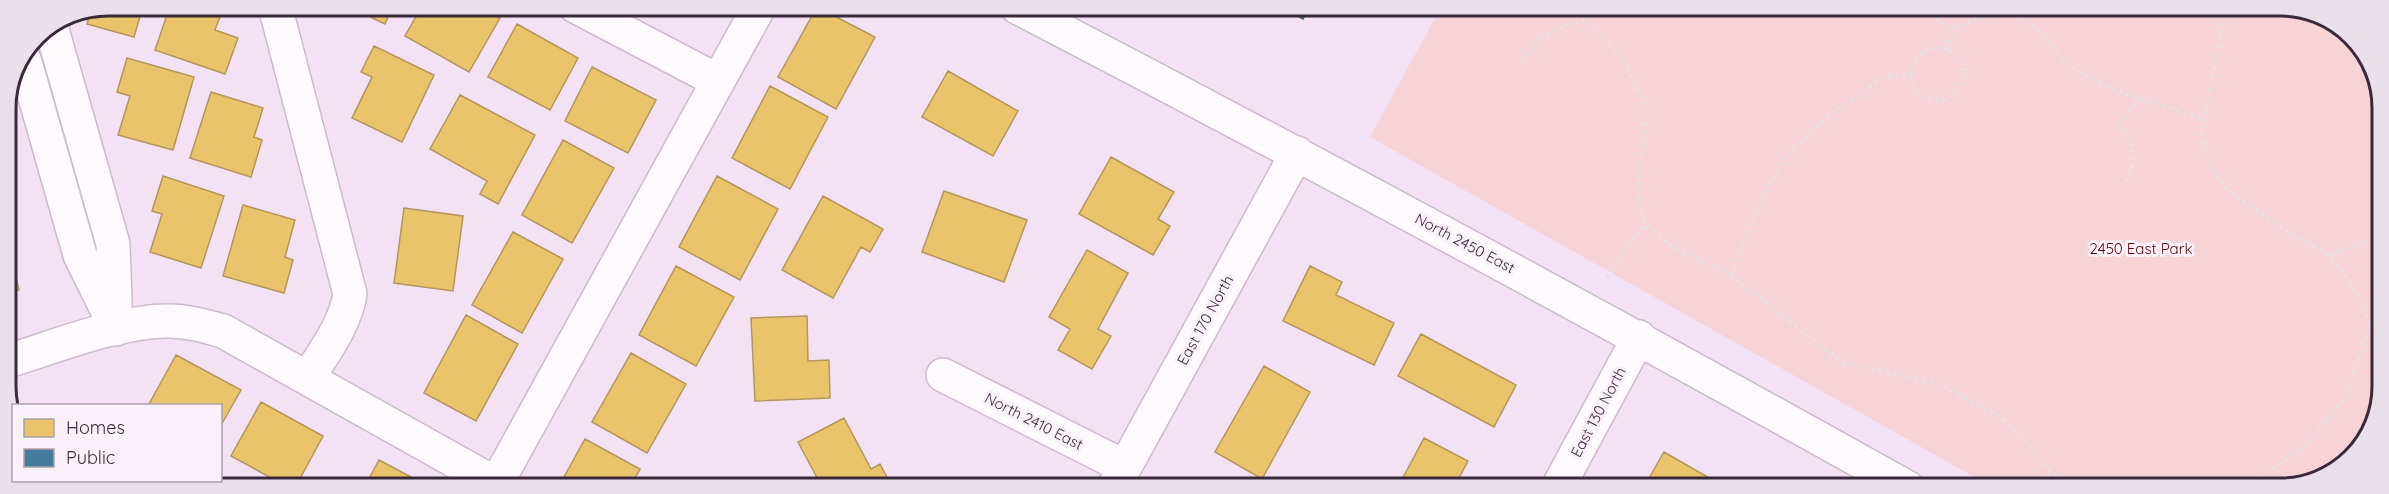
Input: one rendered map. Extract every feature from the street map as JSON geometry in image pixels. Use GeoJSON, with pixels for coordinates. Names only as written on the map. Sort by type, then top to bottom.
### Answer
{"type":"FeatureCollection","features":[{"type":"Feature","properties":{"kind":"street"},"geometry":{"type":"LineString","coordinates":[[278,16],[350,294],[348,307],[341,323],[308,378]]}},
{"type":"Feature","properties":{"kind":"street"},"geometry":{"type":"LineString","coordinates":[[594,16],[718,81]]}},
{"type":"Feature","properties":{"kind":"street"},"geometry":{"type":"LineString","coordinates":[[499,478],[754,16]]}},
{"type":"Feature","properties":{"kind":"street","name":"North 2450 East"},"geometry":{"type":"LineString","coordinates":[[1034,16],[1297,153],[1639,337],[1890,478]]}},
{"type":"Feature","properties":{"kind":"street"},"geometry":{"type":"LineString","coordinates":[[54,35],[113,244],[116,328]]}},
{"type":"Feature","properties":{"kind":"street"},"geometry":{"type":"LineString","coordinates":[[27,68],[80,255],[116,328]]}},
{"type":"Feature","properties":{"kind":"street","name":"East 170 North"},"geometry":{"type":"LineString","coordinates":[[1119,477],[1297,153]]}},
{"type":"Feature","properties":{"kind":"street"},"geometry":{"type":"LineString","coordinates":[[16,359],[132,324],[170,321],[202,325],[222,331],[483,478]]}},
{"type":"Feature","properties":{"kind":"street","name":"East 130 North"},"geometry":{"type":"LineString","coordinates":[[1563,478],[1639,337]]}},
{"type":"Feature","properties":{"kind":"street","name":"North 2410 East"},"geometry":{"type":"LineString","coordinates":[[943,375],[1119,477]]}},
{"type":"Feature","properties":{"kind":"path"},"geometry":{"type":"LineString","coordinates":[[1581,16],[1621,56],[1648,111],[1640,162],[1639,202],[1645,225],[1676,249],[1731,275],[1841,362],[1942,385],[2001,418],[2050,471],[2064,478]]}},
{"type":"Feature","properties":{"kind":"path"},"geometry":{"type":"LineString","coordinates":[[1522,62],[1538,41],[1557,28],[1594,16]]}},
{"type":"Feature","properties":{"kind":"path"},"geometry":{"type":"LineString","coordinates":[[1937,16],[1953,28]]}},
{"type":"Feature","properties":{"kind":"path"},"geometry":{"type":"LineString","coordinates":[[1953,28],[1985,16]]}},
{"type":"Feature","properties":{"kind":"path"},"geometry":{"type":"LineString","coordinates":[[2016,16],[2030,22],[2074,69],[2094,81],[2203,119]]}},
{"type":"Feature","properties":{"kind":"path"},"geometry":{"type":"LineString","coordinates":[[2224,16],[2201,132],[2209,164],[2228,190],[2283,229],[2329,255],[2354,287],[2370,324],[2346,397],[2302,448],[2259,478]]}},
{"type":"Feature","properties":{"kind":"path"},"geometry":{"type":"LineString","coordinates":[[1947,50],[1953,28]]}},
{"type":"Feature","properties":{"kind":"path"},"geometry":{"type":"LineString","coordinates":[[1929,49],[1947,50],[1958,57],[1964,75],[1962,84],[1952,96],[1943,100],[1926,98],[1917,91],[1912,83],[1911,74],[1915,60],[1929,49]]}},
{"type":"Feature","properties":{"kind":"path"},"geometry":{"type":"LineString","coordinates":[[1731,275],[1751,222],[1786,154],[1829,115],[1860,96],[1880,78],[1911,74]]}},
{"type":"Feature","properties":{"kind":"path"},"geometry":{"type":"LineString","coordinates":[[2126,181],[2132,167],[2133,150],[2129,136],[2120,125],[2138,96]]}},
{"type":"Feature","properties":{"kind":"path"},"geometry":{"type":"LineString","coordinates":[[1607,278],[1645,225]]}},
{"type":"Feature","properties":{"kind":"path"},"geometry":{"type":"LineString","coordinates":[[2329,255],[2372,239]]}},
{"type":"Feature","properties":{"kind":"path"},"geometry":{"type":"LineString","coordinates":[[2045,478],[2050,471]]}},
{"type":"Feature","properties":{"kind":"green space","name":"2450 East Park"},"geometry":{"type":"Polygon","coordinates":[[[1436,16],[2280,16],[2310,21],[2336,36],[2353,53],[2365,73],[2371,91],[2371,403],[2360,431],[2341,455],[2316,470],[2298,476],[2280,478],[1976,478],[1370,137],[1436,16]]]}},
{"type":"Feature","properties":{"kind":"building: Homes"},"geometry":{"type":"Polygon","coordinates":[[[140,16],[134,37],[87,24],[91,18],[140,16]]]}},
{"type":"Feature","properties":{"kind":"building: Homes"},"geometry":{"type":"Polygon","coordinates":[[[167,16],[220,16],[215,30],[238,38],[225,74],[155,50],[167,16]]]}},
{"type":"Feature","properties":{"kind":"building: Homes"},"geometry":{"type":"Polygon","coordinates":[[[368,16],[389,16],[385,24],[368,16]]]}},
{"type":"Feature","properties":{"kind":"building: Homes"},"geometry":{"type":"Polygon","coordinates":[[[416,16],[497,16],[500,18],[469,72],[405,36],[416,16]]]}},
{"type":"Feature","properties":{"kind":"building: Homes"},"geometry":{"type":"Polygon","coordinates":[[[812,16],[834,16],[875,37],[836,109],[778,77],[812,16]]]}},
{"type":"Feature","properties":{"kind":"building: Homes"},"geometry":{"type":"Polygon","coordinates":[[[517,24],[578,58],[550,110],[488,77],[517,24]]]}},
{"type":"Feature","properties":{"kind":"building: Homes"},"geometry":{"type":"Polygon","coordinates":[[[374,46],[434,75],[402,142],[352,118],[372,77],[361,72],[374,46]]]}},
{"type":"Feature","properties":{"kind":"building: Homes"},"geometry":{"type":"Polygon","coordinates":[[[127,58],[194,77],[173,150],[118,135],[130,96],[117,92],[127,58]]]}},
{"type":"Feature","properties":{"kind":"building: Homes"},"geometry":{"type":"Polygon","coordinates":[[[592,67],[656,100],[628,153],[565,121],[592,67]]]}},
{"type":"Feature","properties":{"kind":"building: Homes"},"geometry":{"type":"Polygon","coordinates":[[[948,71],[1018,111],[993,156],[922,117],[948,71]]]}},
{"type":"Feature","properties":{"kind":"building: Homes"},"geometry":{"type":"Polygon","coordinates":[[[770,86],[828,117],[790,189],[732,158],[770,86]]]}},
{"type":"Feature","properties":{"kind":"building: Homes"},"geometry":{"type":"Polygon","coordinates":[[[211,92],[263,108],[254,137],[262,140],[251,177],[190,158],[211,92]]]}},
{"type":"Feature","properties":{"kind":"building: Homes"},"geometry":{"type":"Polygon","coordinates":[[[460,95],[535,135],[498,204],[480,194],[487,181],[430,149],[460,95]]]}},
{"type":"Feature","properties":{"kind":"building: Homes"},"geometry":{"type":"Polygon","coordinates":[[[563,140],[614,168],[572,243],[522,215],[563,140]]]}},
{"type":"Feature","properties":{"kind":"building: Homes"},"geometry":{"type":"Polygon","coordinates":[[[1111,157],[1174,192],[1158,219],[1170,226],[1153,255],[1079,214],[1111,157]]]}},
{"type":"Feature","properties":{"kind":"building: Homes"},"geometry":{"type":"Polygon","coordinates":[[[163,176],[224,196],[201,268],[150,252],[162,214],[152,211],[163,176]]]}},
{"type":"Feature","properties":{"kind":"building: Homes"},"geometry":{"type":"Polygon","coordinates":[[[717,176],[778,209],[740,280],[679,247],[717,176]]]}},
{"type":"Feature","properties":{"kind":"building: Homes"},"geometry":{"type":"Polygon","coordinates":[[[944,191],[1027,220],[1004,282],[922,252],[944,191]]]}},
{"type":"Feature","properties":{"kind":"building: Homes"},"geometry":{"type":"Polygon","coordinates":[[[823,196],[883,229],[870,252],[861,247],[833,298],[782,270],[823,196]]]}},
{"type":"Feature","properties":{"kind":"building: Homes"},"geometry":{"type":"Polygon","coordinates":[[[243,205],[295,220],[285,257],[293,260],[284,293],[223,276],[243,205]]]}},
{"type":"Feature","properties":{"kind":"building: Homes"},"geometry":{"type":"Polygon","coordinates":[[[404,208],[463,216],[453,291],[394,283],[404,208]]]}},
{"type":"Feature","properties":{"kind":"building: Homes"},"geometry":{"type":"Polygon","coordinates":[[[513,232],[563,259],[522,333],[472,305],[513,232]]]}},
{"type":"Feature","properties":{"kind":"building: Homes"},"geometry":{"type":"Polygon","coordinates":[[[1087,250],[1128,273],[1098,329],[1111,336],[1092,369],[1058,350],[1070,329],[1049,317],[1087,250]]]}},
{"type":"Feature","properties":{"kind":"building: Homes"},"geometry":{"type":"Polygon","coordinates":[[[676,266],[734,297],[696,366],[639,335],[676,266]]]}},
{"type":"Feature","properties":{"kind":"building: Homes"},"geometry":{"type":"Polygon","coordinates":[[[1310,266],[1342,282],[1336,295],[1394,323],[1374,365],[1283,321],[1310,266]]]}},
{"type":"Feature","properties":{"kind":"building: Homes"},"geometry":{"type":"Polygon","coordinates":[[[466,315],[518,344],[476,421],[424,393],[466,315]]]}},
{"type":"Feature","properties":{"kind":"building: Homes"},"geometry":{"type":"Polygon","coordinates":[[[807,316],[808,361],[829,360],[830,398],[755,401],[751,318],[807,316]]]}},
{"type":"Feature","properties":{"kind":"building: Homes"},"geometry":{"type":"Polygon","coordinates":[[[1421,334],[1516,385],[1494,427],[1398,376],[1421,334]]]}},
{"type":"Feature","properties":{"kind":"building: Homes"},"geometry":{"type":"Polygon","coordinates":[[[631,353],[686,384],[647,453],[592,422],[631,353]]]}},
{"type":"Feature","properties":{"kind":"building: Homes"},"geometry":{"type":"Polygon","coordinates":[[[176,355],[241,390],[222,423],[222,404],[149,404],[176,355]]]}},
{"type":"Feature","properties":{"kind":"building: Homes"},"geometry":{"type":"Polygon","coordinates":[[[1264,366],[1310,392],[1263,478],[1215,452],[1264,366]]]}},
{"type":"Feature","properties":{"kind":"building: Homes"},"geometry":{"type":"Polygon","coordinates":[[[261,402],[323,436],[300,478],[271,478],[231,456],[261,402]]]}},
{"type":"Feature","properties":{"kind":"building: Homes"},"geometry":{"type":"Polygon","coordinates":[[[844,418],[871,469],[880,464],[887,478],[817,478],[798,442],[844,418]]]}},
{"type":"Feature","properties":{"kind":"building: Homes"},"geometry":{"type":"Polygon","coordinates":[[[1424,438],[1468,461],[1459,478],[1403,478],[1424,438]]]}},
{"type":"Feature","properties":{"kind":"building: Homes"},"geometry":{"type":"Polygon","coordinates":[[[585,439],[640,469],[635,478],[563,478],[585,439]]]}},
{"type":"Feature","properties":{"kind":"building: Homes"},"geometry":{"type":"Polygon","coordinates":[[[1664,452],[1709,478],[1649,478],[1664,452]]]}},
{"type":"Feature","properties":{"kind":"building: Homes"},"geometry":{"type":"Polygon","coordinates":[[[379,460],[413,478],[369,478],[379,460]]]}}]}
